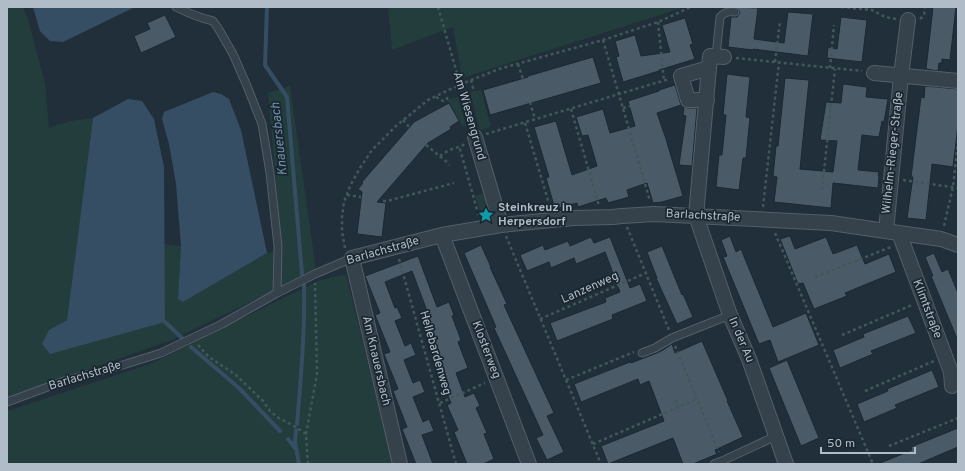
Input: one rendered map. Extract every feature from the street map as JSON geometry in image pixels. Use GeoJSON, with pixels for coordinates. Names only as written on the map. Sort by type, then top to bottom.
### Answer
{"type":"FeatureCollection","features":[{"type":"Feature","properties":{"kind":"street","name":"Wilhelm-Rieger-Straße"},"geometry":{"type":"LineString","coordinates":[[896,235],[891,178],[908,20]]}},
{"type":"Feature","properties":{"kind":"street"},"geometry":{"type":"LineString","coordinates":[[707,100],[688,100],[681,76],[716,60]]}},
{"type":"Feature","properties":{"kind":"street"},"geometry":{"type":"LineString","coordinates":[[696,216],[707,100],[716,60]]}},
{"type":"Feature","properties":{"kind":"street","name":"Wilhelm-Rieger-Straße"},"geometry":{"type":"LineString","coordinates":[[874,73],[958,81]]}},
{"type":"Feature","properties":{"kind":"street","name":"Am Wiesengrund"},"geometry":{"type":"LineString","coordinates":[[474,135],[501,225]]}},
{"type":"Feature","properties":{"kind":"street","name":"Barlachstraße"},"geometry":{"type":"LineString","coordinates":[[352,258],[442,235],[501,225],[553,219],[602,218],[654,214],[831,223],[896,235],[941,239],[958,245]]}},
{"type":"Feature","properties":{"kind":"street","name":"In der Au"},"geometry":{"type":"LineString","coordinates":[[696,216],[730,315],[750,359],[786,464]]}},
{"type":"Feature","properties":{"kind":"street","name":"Klosterweg"},"geometry":{"type":"LineString","coordinates":[[442,235],[529,464]]}},
{"type":"Feature","properties":{"kind":"street","name":"Klimtstraße"},"geometry":{"type":"LineString","coordinates":[[896,235],[924,300],[951,372],[952,386]]}},
{"type":"Feature","properties":{"kind":"street","name":"Am Knauersbach"},"geometry":{"type":"LineString","coordinates":[[352,258],[400,464]]}},
{"type":"Feature","properties":{"kind":"lane"},"geometry":{"type":"LineString","coordinates":[[176,7],[213,21],[216,24],[233,54],[262,124],[270,172],[278,246],[277,293]]}},
{"type":"Feature","properties":{"kind":"lane"},"geometry":{"type":"LineString","coordinates":[[716,60],[720,17],[724,12],[735,12]]}},
{"type":"Feature","properties":{"kind":"lane","name":"Barlachstraße"},"geometry":{"type":"LineString","coordinates":[[7,402],[64,381],[161,353],[222,324],[277,293],[315,274],[352,258]]}},
{"type":"Feature","properties":{"kind":"lane"},"geometry":{"type":"LineString","coordinates":[[642,353],[655,348],[672,338],[730,315]]}},
{"type":"Feature","properties":{"kind":"lane"},"geometry":{"type":"LineString","coordinates":[[714,464],[776,436]]}},
{"type":"Feature","properties":{"kind":"path","name":"Am Wiesengrund"},"geometry":{"type":"LineString","coordinates":[[438,7],[474,135]]}},
{"type":"Feature","properties":{"kind":"path"},"geometry":{"type":"LineString","coordinates":[[352,258],[346,251],[342,231],[344,202],[350,186],[372,150],[396,126],[428,100],[499,69],[603,40],[658,22],[692,7]]}},
{"type":"Feature","properties":{"kind":"path"},"geometry":{"type":"LineString","coordinates":[[841,7],[872,10],[884,17],[908,20]]}},
{"type":"Feature","properties":{"kind":"path"},"geometry":{"type":"LineString","coordinates":[[780,21],[766,220],[873,464]]}},
{"type":"Feature","properties":{"kind":"path"},"geometry":{"type":"LineString","coordinates":[[658,22],[664,81]]}},
{"type":"Feature","properties":{"kind":"path"},"geometry":{"type":"LineString","coordinates":[[830,68],[834,25]]}},
{"type":"Feature","properties":{"kind":"path"},"geometry":{"type":"LineString","coordinates":[[603,40],[650,199]]}},
{"type":"Feature","properties":{"kind":"path"},"geometry":{"type":"LineString","coordinates":[[716,60],[777,62],[874,73]]}},
{"type":"Feature","properties":{"kind":"path"},"geometry":{"type":"LineString","coordinates":[[518,64],[523,79]]}},
{"type":"Feature","properties":{"kind":"path"},"geometry":{"type":"LineString","coordinates":[[822,190],[835,68]]}},
{"type":"Feature","properties":{"kind":"path"},"geometry":{"type":"LineString","coordinates":[[440,156],[444,152],[462,146],[474,135],[525,123],[681,76]]}},
{"type":"Feature","properties":{"kind":"path"},"geometry":{"type":"LineString","coordinates":[[471,80],[474,92]]}},
{"type":"Feature","properties":{"kind":"path"},"geometry":{"type":"LineString","coordinates":[[436,97],[443,101],[447,98],[447,100]]}},
{"type":"Feature","properties":{"kind":"path"},"geometry":{"type":"LineString","coordinates":[[530,102],[536,119]]}},
{"type":"Feature","properties":{"kind":"path"},"geometry":{"type":"LineString","coordinates":[[623,108],[630,106]]}},
{"type":"Feature","properties":{"kind":"path"},"geometry":{"type":"LineString","coordinates":[[571,109],[602,218]]}},
{"type":"Feature","properties":{"kind":"path"},"geometry":{"type":"LineString","coordinates":[[403,120],[410,128]]}},
{"type":"Feature","properties":{"kind":"path"},"geometry":{"type":"LineString","coordinates":[[525,123],[553,219]]}},
{"type":"Feature","properties":{"kind":"path"},"geometry":{"type":"LineString","coordinates":[[941,239],[953,187],[958,141]]}},
{"type":"Feature","properties":{"kind":"path"},"geometry":{"type":"LineString","coordinates":[[426,145],[449,165]]}},
{"type":"Feature","properties":{"kind":"path"},"geometry":{"type":"LineString","coordinates":[[462,146],[460,148],[482,228]]}},
{"type":"Feature","properties":{"kind":"path"},"geometry":{"type":"LineString","coordinates":[[891,178],[958,188]]}},
{"type":"Feature","properties":{"kind":"path"},"geometry":{"type":"LineString","coordinates":[[383,201],[454,183]]}},
{"type":"Feature","properties":{"kind":"path"},"geometry":{"type":"LineString","coordinates":[[347,195],[361,198]]}},
{"type":"Feature","properties":{"kind":"path"},"geometry":{"type":"LineString","coordinates":[[501,225],[601,464]]}},
{"type":"Feature","properties":{"kind":"path"},"geometry":{"type":"LineString","coordinates":[[815,277],[896,235]]}},
{"type":"Feature","properties":{"kind":"path","name":"Hellebardenweg"},"geometry":{"type":"LineString","coordinates":[[396,247],[456,464]]}},
{"type":"Feature","properties":{"kind":"path","name":"Lanzenweg"},"geometry":{"type":"LineString","coordinates":[[540,319],[646,273]]}},
{"type":"Feature","properties":{"kind":"path"},"geometry":{"type":"LineString","coordinates":[[308,464],[306,434],[317,374],[315,274]]}},
{"type":"Feature","properties":{"kind":"path"},"geometry":{"type":"LineString","coordinates":[[842,335],[924,300]]}},
{"type":"Feature","properties":{"kind":"path"},"geometry":{"type":"LineString","coordinates":[[191,339],[209,357],[236,375],[277,417],[306,434]]}},
{"type":"Feature","properties":{"kind":"path"},"geometry":{"type":"LineString","coordinates":[[566,380],[638,350],[642,353]]}},
{"type":"Feature","properties":{"kind":"path"},"geometry":{"type":"LineString","coordinates":[[865,391],[945,356]]}},
{"type":"Feature","properties":{"kind":"path"},"geometry":{"type":"LineString","coordinates":[[440,403],[496,378]]}},
{"type":"Feature","properties":{"kind":"path"},"geometry":{"type":"LineString","coordinates":[[592,444],[697,399]]}},
{"type":"Feature","properties":{"kind":"path"},"geometry":{"type":"LineString","coordinates":[[676,400],[680,412]]}},
{"type":"Feature","properties":{"kind":"path"},"geometry":{"type":"LineString","coordinates":[[889,446],[958,418]]}},
{"type":"Feature","properties":{"kind":"green space"},"geometry":{"type":"Polygon","coordinates":[[[7,7],[23,7],[28,20],[45,83],[49,128],[70,121],[93,118],[67,320],[49,330],[165,322],[164,244],[181,246],[178,298],[183,302],[267,253],[282,252],[268,93],[290,86],[316,270],[172,340],[7,398],[7,7]]]}},
{"type":"Feature","properties":{"kind":"green space"},"geometry":{"type":"Polygon","coordinates":[[[388,7],[685,7],[462,78],[453,27],[392,50],[388,7]]]}},
{"type":"Feature","properties":{"kind":"green space"},"geometry":{"type":"Polygon","coordinates":[[[481,90],[491,127],[480,130],[470,93],[481,90]]]}},
{"type":"Feature","properties":{"kind":"green space"},"geometry":{"type":"Polygon","coordinates":[[[458,97],[466,126],[463,127],[447,100],[458,97]]]}},
{"type":"Feature","properties":{"kind":"green space"},"geometry":{"type":"Polygon","coordinates":[[[485,193],[490,208],[480,210],[475,196],[485,193]]]}},
{"type":"Feature","properties":{"kind":"green space"},"geometry":{"type":"Polygon","coordinates":[[[346,274],[393,464],[7,464],[7,411],[153,363],[318,281],[346,274]]]}},
{"type":"Feature","properties":{"kind":"water"},"geometry":{"type":"Polygon","coordinates":[[[33,7],[135,7],[63,42],[50,41],[40,31],[33,7]]]}},
{"type":"Feature","properties":{"kind":"water"},"geometry":{"type":"Polygon","coordinates":[[[213,92],[221,94],[229,99],[241,130],[267,253],[183,302],[178,299],[181,246],[176,184],[169,144],[162,119],[164,112],[213,92]]]}},
{"type":"Feature","properties":{"kind":"water"},"geometry":{"type":"Polygon","coordinates":[[[128,99],[142,101],[154,119],[164,167],[165,322],[50,354],[42,344],[49,330],[67,320],[93,118],[128,99]]]}},
{"type":"Feature","properties":{"kind":"building"},"geometry":{"type":"Polygon","coordinates":[[[735,7],[758,8],[754,39],[784,43],[788,12],[813,14],[808,56],[728,47],[731,17],[737,17],[740,13],[735,7]]]}},
{"type":"Feature","properties":{"kind":"building"},"geometry":{"type":"Polygon","coordinates":[[[933,7],[956,7],[950,60],[942,59],[942,63],[939,63],[938,71],[926,69],[933,7]]]}},
{"type":"Feature","properties":{"kind":"building"},"geometry":{"type":"Polygon","coordinates":[[[165,15],[176,37],[141,53],[134,36],[150,29],[147,23],[165,15]]]}},
{"type":"Feature","properties":{"kind":"building"},"geometry":{"type":"Polygon","coordinates":[[[841,17],[867,20],[862,62],[827,58],[828,47],[837,49],[841,17]]]}},
{"type":"Feature","properties":{"kind":"building"},"geometry":{"type":"Polygon","coordinates":[[[685,18],[693,44],[690,45],[695,59],[623,82],[616,57],[619,56],[615,41],[635,35],[641,56],[670,52],[662,25],[685,18]]]}},
{"type":"Feature","properties":{"kind":"building"},"geometry":{"type":"Polygon","coordinates":[[[593,57],[601,83],[490,115],[483,90],[593,57]]]}},
{"type":"Feature","properties":{"kind":"building"},"geometry":{"type":"Polygon","coordinates":[[[727,74],[750,77],[746,117],[750,118],[746,158],[743,158],[739,190],[716,187],[719,155],[722,155],[726,115],[723,115],[727,74]]]}},
{"type":"Feature","properties":{"kind":"building"},"geometry":{"type":"Polygon","coordinates":[[[785,78],[809,80],[800,169],[833,172],[837,141],[820,140],[826,102],[841,103],[843,84],[867,87],[866,97],[888,99],[884,122],[882,121],[879,137],[862,135],[858,170],[879,172],[878,188],[833,183],[831,208],[774,202],[777,177],[773,176],[776,146],[778,146],[785,78]]]}},
{"type":"Feature","properties":{"kind":"building"},"geometry":{"type":"Polygon","coordinates":[[[675,85],[681,105],[657,113],[683,196],[653,203],[647,183],[627,190],[629,197],[608,203],[606,198],[578,207],[577,203],[555,209],[546,178],[549,177],[534,127],[556,121],[572,175],[597,166],[588,135],[582,136],[576,117],[603,109],[610,133],[635,126],[628,101],[675,85]]]}},
{"type":"Feature","properties":{"kind":"building"},"geometry":{"type":"Polygon","coordinates":[[[925,86],[958,89],[958,125],[953,167],[932,164],[926,220],[907,218],[913,177],[911,177],[921,97],[924,98],[925,86]]]}},
{"type":"Feature","properties":{"kind":"building"},"geometry":{"type":"Polygon","coordinates":[[[449,103],[459,121],[450,127],[451,129],[428,143],[377,202],[386,203],[382,237],[357,234],[362,192],[358,189],[363,183],[362,182],[414,122],[449,103]]]}},
{"type":"Feature","properties":{"kind":"building"},"geometry":{"type":"Polygon","coordinates":[[[684,107],[697,108],[692,166],[679,165],[686,116],[683,115],[684,107]]]}},
{"type":"Feature","properties":{"kind":"building"},"geometry":{"type":"Polygon","coordinates":[[[730,236],[736,252],[741,249],[773,327],[806,313],[819,345],[778,362],[770,340],[759,344],[723,257],[727,256],[721,240],[730,236]]]}},
{"type":"Feature","properties":{"kind":"building"},"geometry":{"type":"Polygon","coordinates":[[[790,236],[795,249],[826,237],[833,254],[857,245],[865,264],[889,254],[896,272],[845,293],[847,296],[814,309],[803,283],[798,284],[780,239],[790,236]]]}},
{"type":"Feature","properties":{"kind":"building"},"geometry":{"type":"Polygon","coordinates":[[[591,237],[594,243],[610,237],[630,288],[640,284],[647,301],[612,315],[613,319],[557,341],[550,323],[606,302],[605,298],[620,292],[605,252],[576,264],[574,258],[551,268],[549,262],[527,271],[520,255],[543,245],[545,250],[568,241],[570,246],[591,237]]]}},
{"type":"Feature","properties":{"kind":"building"},"geometry":{"type":"Polygon","coordinates":[[[481,245],[507,304],[504,305],[554,413],[547,416],[564,452],[547,460],[536,438],[543,435],[494,328],[496,327],[464,253],[481,245]]]}},
{"type":"Feature","properties":{"kind":"building"},"geometry":{"type":"Polygon","coordinates":[[[662,246],[682,295],[683,294],[693,317],[677,324],[656,278],[647,252],[662,246]]]}},
{"type":"Feature","properties":{"kind":"building"},"geometry":{"type":"Polygon","coordinates":[[[934,253],[942,272],[948,269],[958,293],[958,341],[931,276],[933,276],[925,257],[934,253]]]}},
{"type":"Feature","properties":{"kind":"building"},"geometry":{"type":"Polygon","coordinates":[[[418,256],[437,307],[449,302],[454,315],[452,316],[461,340],[458,342],[468,368],[456,373],[465,397],[474,393],[480,406],[476,408],[487,433],[484,434],[494,459],[483,464],[467,464],[454,432],[458,430],[447,405],[451,403],[436,367],[440,366],[430,340],[433,338],[423,313],[427,311],[412,271],[385,282],[395,308],[397,307],[402,318],[395,321],[405,346],[411,343],[416,355],[404,360],[413,383],[420,380],[425,392],[413,397],[423,422],[429,419],[434,431],[422,435],[433,464],[416,464],[402,429],[407,427],[393,391],[398,389],[384,354],[390,352],[375,315],[380,313],[365,276],[418,256]]]}},
{"type":"Feature","properties":{"kind":"building"},"geometry":{"type":"Polygon","coordinates":[[[908,316],[916,333],[871,351],[873,354],[840,368],[833,350],[864,337],[863,334],[908,316]]]}},
{"type":"Feature","properties":{"kind":"building"},"geometry":{"type":"Polygon","coordinates":[[[702,341],[743,437],[715,450],[717,454],[693,464],[683,464],[673,438],[608,464],[601,446],[664,421],[649,381],[640,385],[638,379],[581,402],[574,384],[657,353],[672,344],[675,353],[702,341]]]}},
{"type":"Feature","properties":{"kind":"building"},"geometry":{"type":"Polygon","coordinates":[[[787,360],[819,438],[801,446],[769,368],[787,360]]]}},
{"type":"Feature","properties":{"kind":"building"},"geometry":{"type":"Polygon","coordinates":[[[932,370],[939,387],[895,405],[897,408],[864,422],[857,404],[888,391],[887,389],[932,370]]]}},
{"type":"Feature","properties":{"kind":"building"},"geometry":{"type":"Polygon","coordinates":[[[958,428],[958,447],[918,464],[878,464],[912,450],[911,447],[958,428]]]}},
{"type":"Feature","properties":{"kind":"waterway","name":"Knauersbach"},"geometry":{"type":"LineString","coordinates":[[267,7],[265,65],[287,97],[302,274]]}},
{"type":"Feature","properties":{"kind":"waterway","name":"Knauersbach"},"geometry":{"type":"LineString","coordinates":[[297,424],[303,337],[304,285]]}},
{"type":"Feature","properties":{"kind":"waterway"},"geometry":{"type":"LineString","coordinates":[[165,322],[182,338]]}},
{"type":"Feature","properties":{"kind":"waterway"},"geometry":{"type":"LineString","coordinates":[[191,347],[239,388],[280,431]]}},
{"type":"Feature","properties":{"kind":"waterway"},"geometry":{"type":"LineString","coordinates":[[296,430],[295,442],[299,464]]}},
{"type":"Feature","properties":{"kind":"waterway","name":"Knauersbach"},"geometry":{"type":"LineString","coordinates":[[288,439],[295,448]]}},
{"type":"Feature","properties":{"kind":"place","name":"Steinkreuz in Herpersdorf"},"geometry":{"type":"Point","coordinates":[486,215]}}]}
